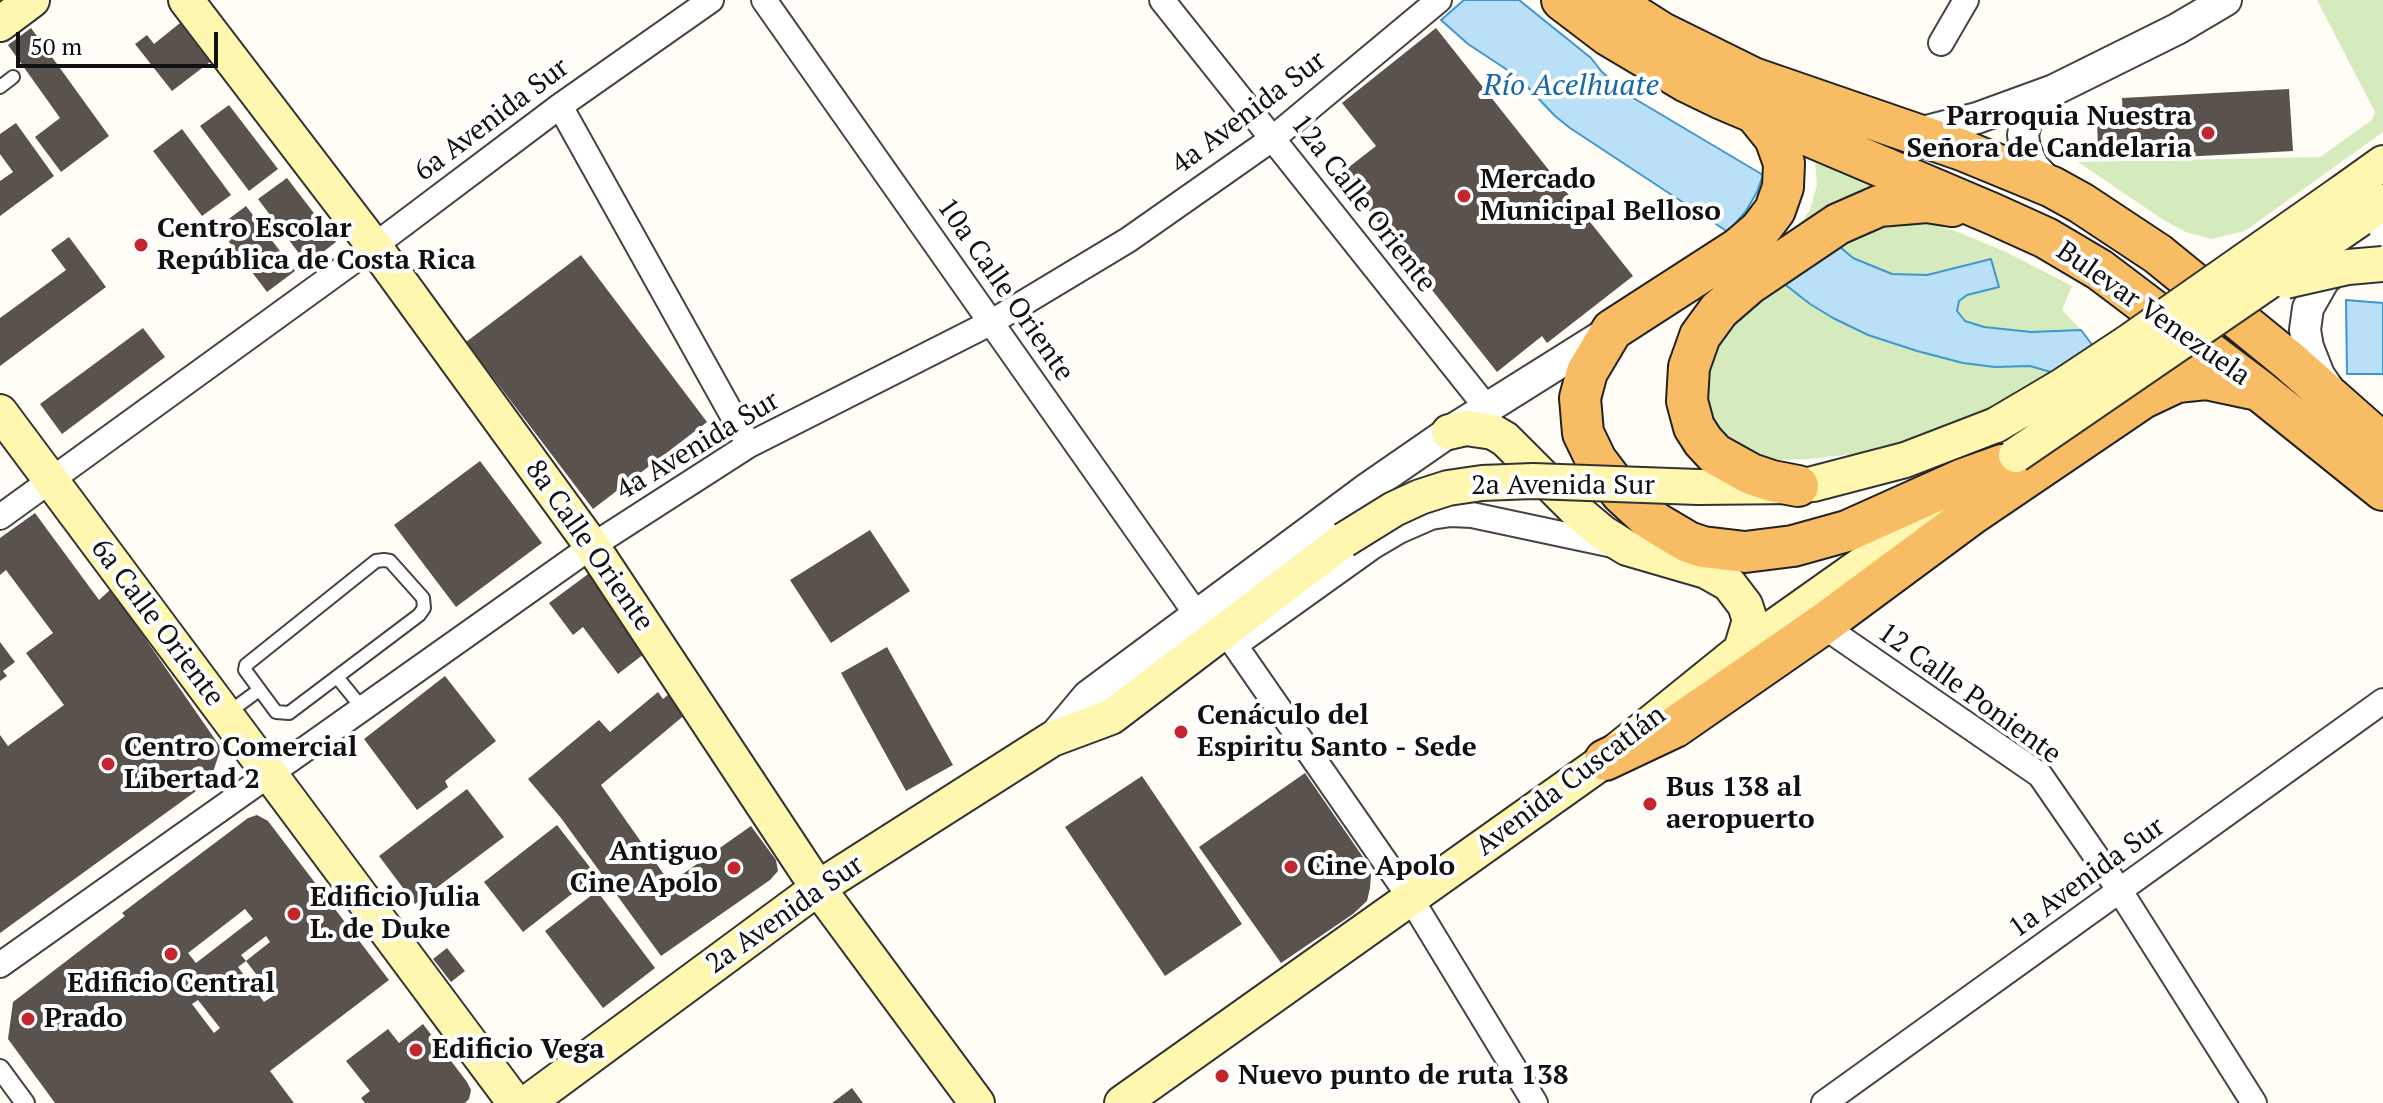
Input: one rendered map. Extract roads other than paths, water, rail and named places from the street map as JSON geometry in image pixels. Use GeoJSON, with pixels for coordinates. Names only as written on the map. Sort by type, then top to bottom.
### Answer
{"type":"FeatureCollection","features":[{"type":"Feature","properties":{"kind":"highway","name":"Bulevar Venezuela"},"geometry":{"type":"LineString","coordinates":[[1562,0],[1608,35],[1653,63],[1720,98],[1993,214],[2046,238],[2100,270],[2260,391],[2383,490]]}},
{"type":"Feature","properties":{"kind":"highway","name":"Bulevar Venezuela"},"geometry":{"type":"LineString","coordinates":[[1610,0],[1662,33],[1753,78],[1962,150],[2052,187],[2121,227],[2158,254],[2288,360],[2369,432]]}},
{"type":"Feature","properties":{"kind":"highway"},"geometry":{"type":"LineString","coordinates":[[1754,112],[1780,149],[1784,176],[1781,193],[1755,258],[1700,336],[1689,367],[1687,401],[1694,427],[1715,454],[1751,474],[1798,486]]}},
{"type":"Feature","properties":{"kind":"highway"},"geometry":{"type":"LineString","coordinates":[[1993,214],[1927,202],[1879,206],[1755,258],[1612,330],[1587,372],[1580,398],[1581,422],[1596,460],[1634,506],[1673,534],[1703,547],[1745,552],[1793,546],[1847,531],[2009,460]]}},
{"type":"Feature","properties":{"kind":"highway"},"geometry":{"type":"LineString","coordinates":[[1605,760],[1675,727],[1822,625],[1972,514],[2143,398],[2177,382],[2206,379],[2260,391]]}},
{"type":"Feature","properties":{"kind":"main road"},"geometry":{"type":"LineString","coordinates":[[0,24],[32,0]]}},
{"type":"Feature","properties":{"kind":"main road","name":"8a Calle Oriente"},"geometry":{"type":"LineString","coordinates":[[186,0],[374,246],[592,546],[818,888],[977,1103]]}},
{"type":"Feature","properties":{"kind":"main road"},"geometry":{"type":"LineString","coordinates":[[2252,294],[2315,273],[2348,267],[2371,227],[2383,163]]}},
{"type":"Feature","properties":{"kind":"main road","name":"Avenida Cuscatlán"},"geometry":{"type":"LineString","coordinates":[[1122,1103],[1605,760],[1741,650],[2009,460],[2252,294],[2371,227]]}},
{"type":"Feature","properties":{"kind":"main road","name":"2a Avenida Sur"},"geometry":{"type":"LineString","coordinates":[[527,1103],[818,888],[1052,739],[1111,717],[1219,630],[1344,540],[1394,509],[1448,488],[1471,485],[1533,481],[1698,487],[1798,486],[1873,470],[1996,425],[2130,341],[2371,227]]}},
{"type":"Feature","properties":{"kind":"main road","name":"6a Calle Oriente"},"geometry":{"type":"LineString","coordinates":[[0,412],[515,1103]]}},
{"type":"Feature","properties":{"kind":"main road"},"geometry":{"type":"LineString","coordinates":[[1449,432],[1466,428],[1493,432],[1505,439],[1603,533],[1627,548],[1706,571],[1729,584],[1745,605],[1750,620],[1741,650]]}},
{"type":"Feature","properties":{"kind":"street","name":"6a Avenida Sur"},"geometry":{"type":"LineString","coordinates":[[0,517],[374,246],[560,106],[711,0]]}},
{"type":"Feature","properties":{"kind":"street","name":"10a Calle Oriente"},"geometry":{"type":"LineString","coordinates":[[764,0],[990,323],[1219,630],[1411,899],[1535,1103]]}},
{"type":"Feature","properties":{"kind":"street","name":"12a Calle Oriente"},"geometry":{"type":"LineString","coordinates":[[1162,0],[1487,408]]}},
{"type":"Feature","properties":{"kind":"street"},"geometry":{"type":"LineString","coordinates":[[1941,43],[1966,0]]}},
{"type":"Feature","properties":{"kind":"street"},"geometry":{"type":"LineString","coordinates":[[1915,134],[1977,118],[2054,90],[2177,29],[2226,0]]}},
{"type":"Feature","properties":{"kind":"street","name":"4a Avenida Sur"},"geometry":{"type":"LineString","coordinates":[[0,965],[592,546],[749,445],[990,323],[1128,240],[1272,139],[1433,4]]}},
{"type":"Feature","properties":{"kind":"street"},"geometry":{"type":"LineString","coordinates":[[2052,187],[2033,166],[2023,135],[2027,119],[2054,90]]}},
{"type":"Feature","properties":{"kind":"street"},"geometry":{"type":"LineString","coordinates":[[560,106],[749,445]]}},
{"type":"Feature","properties":{"kind":"street"},"geometry":{"type":"LineString","coordinates":[[2369,432],[2319,375],[2308,347],[2306,316],[2311,300],[2324,280],[2371,227]]}},
{"type":"Feature","properties":{"kind":"street","name":"2a Avenida Sur"},"geometry":{"type":"LineString","coordinates":[[1219,630],[1368,488],[1449,432],[1612,330]]}},
{"type":"Feature","properties":{"kind":"street","name":"2a Avenida Sur"},"geometry":{"type":"LineString","coordinates":[[1219,630],[1431,517],[1472,515],[1627,548]]}},
{"type":"Feature","properties":{"kind":"street","name":"12 Calle Poniente"},"geometry":{"type":"LineString","coordinates":[[1822,625],[2040,775],[2120,891],[2254,1103]]}},
{"type":"Feature","properties":{"kind":"street","name":"1a Avenida Sur"},"geometry":{"type":"LineString","coordinates":[[1824,1103],[2383,701]]}},
{"type":"Feature","properties":{"kind":"street"},"geometry":{"type":"LineString","coordinates":[[0,1069],[25,1103]]}},
{"type":"Feature","properties":{"kind":"lane"},"geometry":{"type":"LineString","coordinates":[[0,87],[13,77]]}},
{"type":"Feature","properties":{"kind":"lane"},"geometry":{"type":"LineString","coordinates":[[376,561],[390,561],[423,598],[424,608],[337,677],[289,713],[276,712],[245,670],[251,659],[376,561]]}},
{"type":"Feature","properties":{"kind":"lane"},"geometry":{"type":"LineString","coordinates":[[337,677],[363,709]]}},
{"type":"Feature","properties":{"kind":"lane"},"geometry":{"type":"LineString","coordinates":[[226,715],[259,690]]}},
{"type":"Feature","properties":{"kind":"water","name":"Río Acelhuate"},"geometry":{"type":"Polygon","coordinates":[[[1464,0],[1519,0],[1591,58],[1630,96],[1763,175],[1746,211],[1728,232],[1570,128],[1518,77],[1468,44],[1441,20],[1464,0]]]}},
{"type":"Feature","properties":{"kind":"water"},"geometry":{"type":"Polygon","coordinates":[[[1832,240],[1853,258],[1892,274],[1927,275],[1991,259],[1999,287],[1967,295],[1959,301],[1957,311],[1965,321],[1984,327],[2031,332],[2081,330],[2093,346],[2054,373],[2030,366],[1995,367],[1963,363],[1868,335],[1810,304],[1778,279],[1832,240]]]}},
{"type":"Feature","properties":{"kind":"water"},"geometry":{"type":"Polygon","coordinates":[[[2346,300],[2383,303],[2383,374],[2347,374],[2346,300]]]}},
{"type":"Feature","properties":{"kind":"place","name":"Parroquia Nuestra Señora de Candelaria"},"geometry":{"type":"Point","coordinates":[2208,133]}},
{"type":"Feature","properties":{"kind":"place","name":"Mercado Municipal Belloso"},"geometry":{"type":"Point","coordinates":[1464,196]}},
{"type":"Feature","properties":{"kind":"place","name":"Centro Escolar República de Costa Rica"},"geometry":{"type":"Point","coordinates":[141,245]}},
{"type":"Feature","properties":{"kind":"place","name":"Cenáculo del Espiritu Santo - Sede"},"geometry":{"type":"Point","coordinates":[1181,732]}},
{"type":"Feature","properties":{"kind":"place","name":"Centro Comercial Libertad 2"},"geometry":{"type":"Point","coordinates":[108,764]}},
{"type":"Feature","properties":{"kind":"place","name":"Bus 138 al aeropuerto"},"geometry":{"type":"Point","coordinates":[1650,804]}},
{"type":"Feature","properties":{"kind":"place","name":"Cine Apolo"},"geometry":{"type":"Point","coordinates":[1291,867]}},
{"type":"Feature","properties":{"kind":"place","name":"Antiguo Cine Apolo"},"geometry":{"type":"Point","coordinates":[734,868]}},
{"type":"Feature","properties":{"kind":"place","name":"Edificio Julia L. de Duke"},"geometry":{"type":"Point","coordinates":[294,914]}},
{"type":"Feature","properties":{"kind":"place","name":"Edificio Central"},"geometry":{"type":"Point","coordinates":[171,954]}},
{"type":"Feature","properties":{"kind":"place","name":"Prado"},"geometry":{"type":"Point","coordinates":[28,1019]}},
{"type":"Feature","properties":{"kind":"place","name":"Edificio Vega"},"geometry":{"type":"Point","coordinates":[416,1050]}},
{"type":"Feature","properties":{"kind":"place","name":"Nuevo punto de ruta 138"},"geometry":{"type":"Point","coordinates":[1222,1076]}}]}
